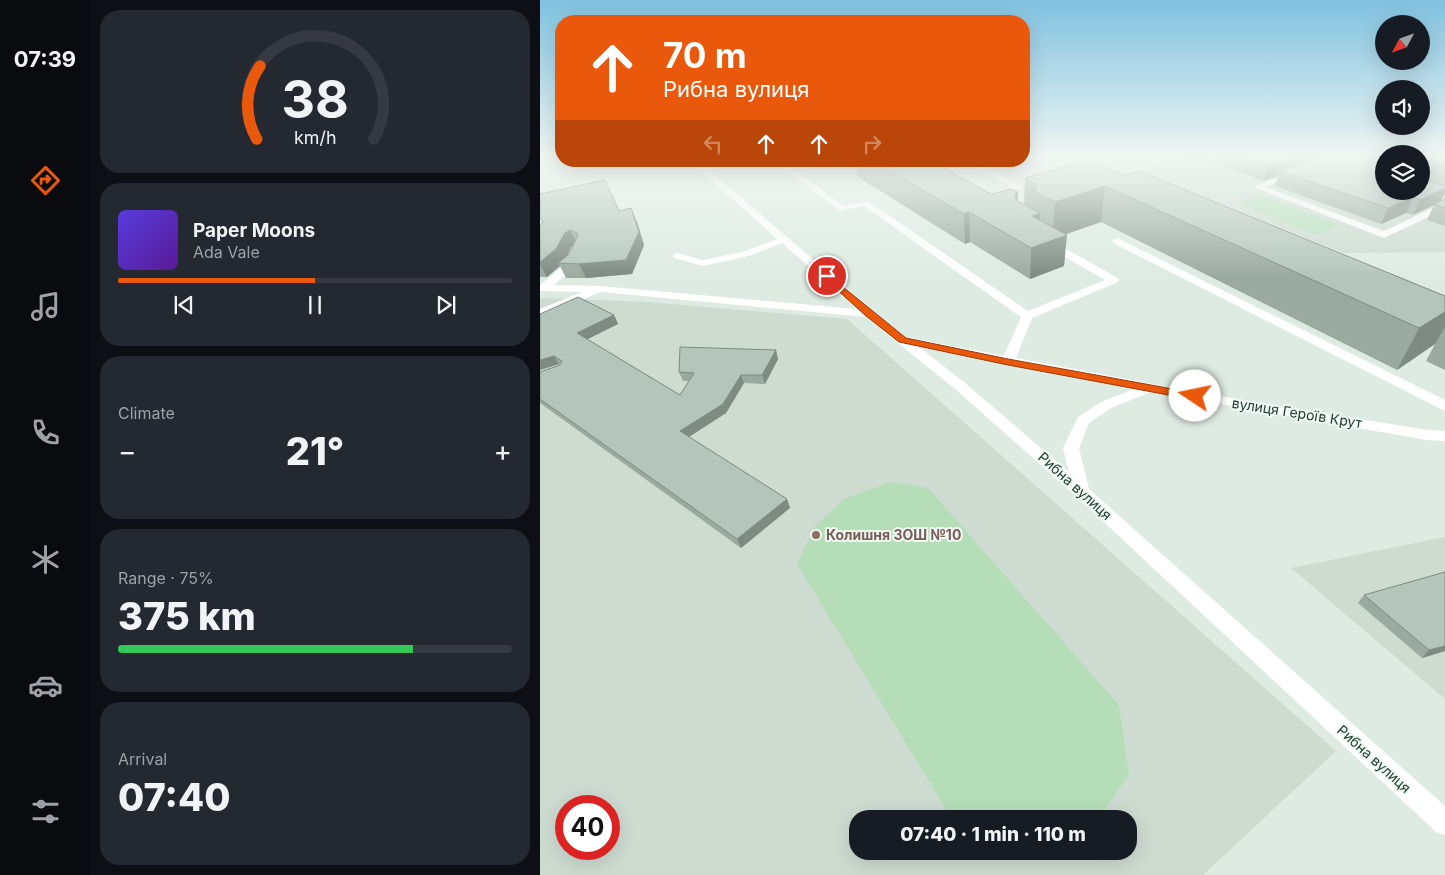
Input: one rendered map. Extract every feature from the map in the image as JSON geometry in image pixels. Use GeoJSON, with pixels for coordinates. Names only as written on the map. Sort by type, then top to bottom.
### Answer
{"type":"FeatureCollection","features":[{"type":"Feature","properties":{"kind":"street","name":"Рибна вулиця"},"geometry":{"type":"LineString","coordinates":[[736,197],[869,314],[960,386],[1082,492],[1445,823]]}},
{"type":"Feature","properties":{"kind":"street"},"geometry":{"type":"LineString","coordinates":[[827,197],[843,209],[865,203],[1027,316]]}},
{"type":"Feature","properties":{"kind":"street"},"geometry":{"type":"LineString","coordinates":[[985,197],[1000,206]]}},
{"type":"Feature","properties":{"kind":"street"},"geometry":{"type":"LineString","coordinates":[[1283,197],[1384,235],[1445,205]]}},
{"type":"Feature","properties":{"kind":"street"},"geometry":{"type":"LineString","coordinates":[[1008,362],[1027,316],[1114,280],[1036,236]]}},
{"type":"Feature","properties":{"kind":"street"},"geometry":{"type":"LineString","coordinates":[[678,256],[703,263],[745,254],[785,239]]}},
{"type":"Feature","properties":{"kind":"street"},"geometry":{"type":"LineString","coordinates":[[1117,241],[1445,406]]}},
{"type":"Feature","properties":{"kind":"street"},"geometry":{"type":"LineString","coordinates":[[543,287],[570,266],[578,248]]}},
{"type":"Feature","properties":{"kind":"street"},"geometry":{"type":"LineString","coordinates":[[543,287],[600,289],[869,314]]}},
{"type":"Feature","properties":{"kind":"street"},"geometry":{"type":"LineString","coordinates":[[540,313],[600,289]]}},
{"type":"Feature","properties":{"kind":"street","name":"вулиця Героїв Крут"},"geometry":{"type":"LineString","coordinates":[[903,340],[1149,388],[1427,435],[1445,436]]}},
{"type":"Feature","properties":{"kind":"street"},"geometry":{"type":"LineString","coordinates":[[1082,492],[1071,448],[1083,420],[1106,405],[1149,388]]}},
{"type":"Feature","properties":{"kind":"shaded area"},"geometry":{"type":"Polygon","coordinates":[[[1205,197],[1375,197],[1375,200],[1430,200],[1430,197],[1445,197],[1445,252],[1344,253],[1205,197]]]}},
{"type":"Feature","properties":{"kind":"shaded area","name":"Колишня ЗОШ №10"},"geometry":{"type":"Polygon","coordinates":[[[540,299],[648,302],[847,319],[1336,751],[1203,875],[540,875],[540,299]]]}},
{"type":"Feature","properties":{"kind":"shaded area"},"geometry":{"type":"Polygon","coordinates":[[[1445,537],[1445,699],[1291,568],[1445,537]]]}},
{"type":"Feature","properties":{"kind":"green space"},"geometry":{"type":"Polygon","coordinates":[[[1253,197],[1267,197],[1339,225],[1316,235],[1237,203],[1253,197]]]}},
{"type":"Feature","properties":{"kind":"green space"},"geometry":{"type":"Polygon","coordinates":[[[891,482],[928,488],[1119,705],[1129,775],[1104,810],[947,810],[797,564],[815,526],[844,499],[891,482]]]}},
{"type":"Feature","properties":{"kind":"building"},"geometry":{"type":"Polygon","coordinates":[[[540,197],[613,197],[619,211],[631,208],[639,232],[626,260],[579,264],[558,263],[569,254],[578,235],[570,230],[565,233],[556,249],[540,262],[540,225],[543,222],[540,217],[540,197]]]}},
{"type":"Feature","properties":{"kind":"building"},"geometry":{"type":"Polygon","coordinates":[[[935,197],[1015,197],[1016,200],[1040,213],[1032,216],[1067,235],[1031,248],[969,212],[964,214],[935,197]]]}},
{"type":"Feature","properties":{"kind":"building"},"geometry":{"type":"Polygon","coordinates":[[[1045,197],[1071,197],[1055,202],[1045,197]]]}},
{"type":"Feature","properties":{"kind":"building"},"geometry":{"type":"Polygon","coordinates":[[[1129,197],[1202,197],[1445,296],[1445,312],[1419,328],[1129,197]]]}},
{"type":"Feature","properties":{"kind":"building"},"geometry":{"type":"Polygon","coordinates":[[[1355,197],[1375,197],[1375,200],[1406,200],[1388,208],[1355,197]]]}},
{"type":"Feature","properties":{"kind":"building"},"geometry":{"type":"Polygon","coordinates":[[[1445,199],[1445,208],[1434,204],[1445,199]]]}},
{"type":"Feature","properties":{"kind":"building"},"geometry":{"type":"Polygon","coordinates":[[[578,297],[614,315],[577,333],[680,395],[694,373],[679,372],[680,347],[776,350],[762,375],[741,375],[723,404],[680,431],[787,499],[737,539],[540,399],[540,372],[560,365],[562,361],[554,356],[540,360],[540,314],[578,297]]]}},
{"type":"Feature","properties":{"kind":"building"},"geometry":{"type":"Polygon","coordinates":[[[1445,572],[1445,646],[1429,650],[1364,595],[1445,572]]]}},
{"type":"Feature","properties":{"kind":"place","name":"Колишня ЗОШ №10"},"geometry":{"type":"Point","coordinates":[816,535]}},
{"type":"Feature","properties":{"kind":"route"},"geometry":{"type":"LineString","coordinates":[[827,276],[869,314],[903,340],[1008,362],[1195,396]]}}]}
